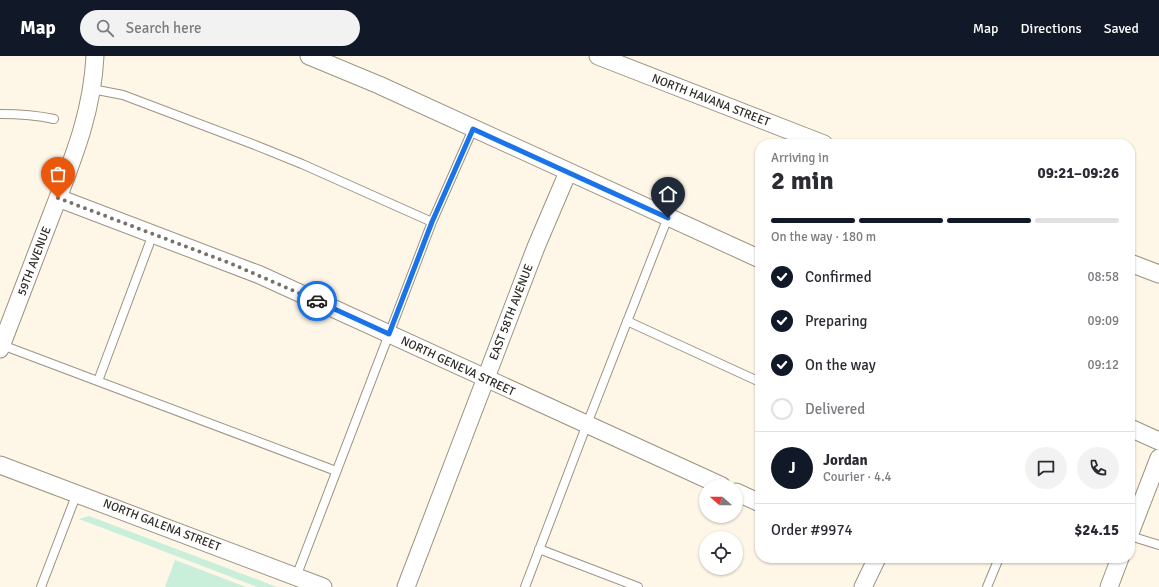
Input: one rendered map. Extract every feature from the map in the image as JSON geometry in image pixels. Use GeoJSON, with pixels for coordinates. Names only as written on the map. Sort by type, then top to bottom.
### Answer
{"type":"FeatureCollection","features":[{"type":"Feature","properties":{"kind":"street","name":"59TH AVENUE"},"geometry":{"type":"LineString","coordinates":[[1,347],[80,139],[92,89],[95,56]]}},
{"type":"Feature","properties":{"kind":"street"},"geometry":{"type":"LineString","coordinates":[[309,56],[379,85],[755,257]]}},
{"type":"Feature","properties":{"kind":"street","name":"NORTH HAVANA STREET"},"geometry":{"type":"LineString","coordinates":[[598,56],[811,139]]}},
{"type":"Feature","properties":{"kind":"street","name":"EAST 58TH AVENUE"},"geometry":{"type":"LineString","coordinates":[[406,587],[536,247],[568,172]]}},
{"type":"Feature","properties":{"kind":"street","name":"NORTH GENEVA STREET"},"geometry":{"type":"LineString","coordinates":[[58,198],[260,275],[707,479]]}},
{"type":"Feature","properties":{"kind":"street"},"geometry":{"type":"LineString","coordinates":[[1135,265],[1159,274]]}},
{"type":"Feature","properties":{"kind":"street"},"geometry":{"type":"LineString","coordinates":[[1135,430],[1159,441]]}},
{"type":"Feature","properties":{"kind":"street"},"geometry":{"type":"LineString","coordinates":[[1135,522],[1159,458]]}},
{"type":"Feature","properties":{"kind":"street","name":"NORTH GALENA STREET"},"geometry":{"type":"LineString","coordinates":[[0,465],[323,587]]}},
{"type":"Feature","properties":{"kind":"street"},"geometry":{"type":"LineString","coordinates":[[743,495],[755,501]]}},
{"type":"Feature","properties":{"kind":"street"},"geometry":{"type":"LineString","coordinates":[[863,587],[875,563]]}},
{"type":"Feature","properties":{"kind":"street"},"geometry":{"type":"LineString","coordinates":[[1109,587],[1118,563]]}},
{"type":"Feature","properties":{"kind":"lane"},"geometry":{"type":"LineString","coordinates":[[92,89],[123,95],[255,145],[302,164],[432,222]]}},
{"type":"Feature","properties":{"kind":"lane"},"geometry":{"type":"LineString","coordinates":[[0,114],[29,115],[54,119]]}},
{"type":"Feature","properties":{"kind":"lane"},"geometry":{"type":"LineString","coordinates":[[296,577],[432,222],[473,129]]}},
{"type":"Feature","properties":{"kind":"lane"},"geometry":{"type":"LineString","coordinates":[[525,587],[586,424],[668,218]]}},
{"type":"Feature","properties":{"kind":"lane"},"geometry":{"type":"LineString","coordinates":[[98,381],[153,234]]}},
{"type":"Feature","properties":{"kind":"lane"},"geometry":{"type":"LineString","coordinates":[[627,321],[755,380]]}},
{"type":"Feature","properties":{"kind":"lane"},"geometry":{"type":"LineString","coordinates":[[1,347],[98,381],[336,471]]}},
{"type":"Feature","properties":{"kind":"lane"},"geometry":{"type":"LineString","coordinates":[[41,587],[77,493]]}},
{"type":"Feature","properties":{"kind":"lane"},"geometry":{"type":"LineString","coordinates":[[1135,537],[1159,545]]}},
{"type":"Feature","properties":{"kind":"lane"},"geometry":{"type":"LineString","coordinates":[[539,549],[638,587]]}},
{"type":"Feature","properties":{"kind":"lane"},"geometry":{"type":"LineString","coordinates":[[987,587],[997,563]]}},
{"type":"Feature","properties":{"kind":"green space"},"geometry":{"type":"Polygon","coordinates":[[[89,516],[277,587],[257,587],[79,519],[89,516]]]}},
{"type":"Feature","properties":{"kind":"green space"},"geometry":{"type":"Polygon","coordinates":[[[175,560],[246,587],[165,587],[175,560]]]}},
{"type":"Feature","properties":{"kind":"way so far"},"geometry":{"type":"LineString","coordinates":[[58,198],[232,264],[317,301]]}},
{"type":"Feature","properties":{"kind":"route"},"geometry":{"type":"LineString","coordinates":[[317,301],[389,334],[432,222],[473,129],[668,218]]}}]}
